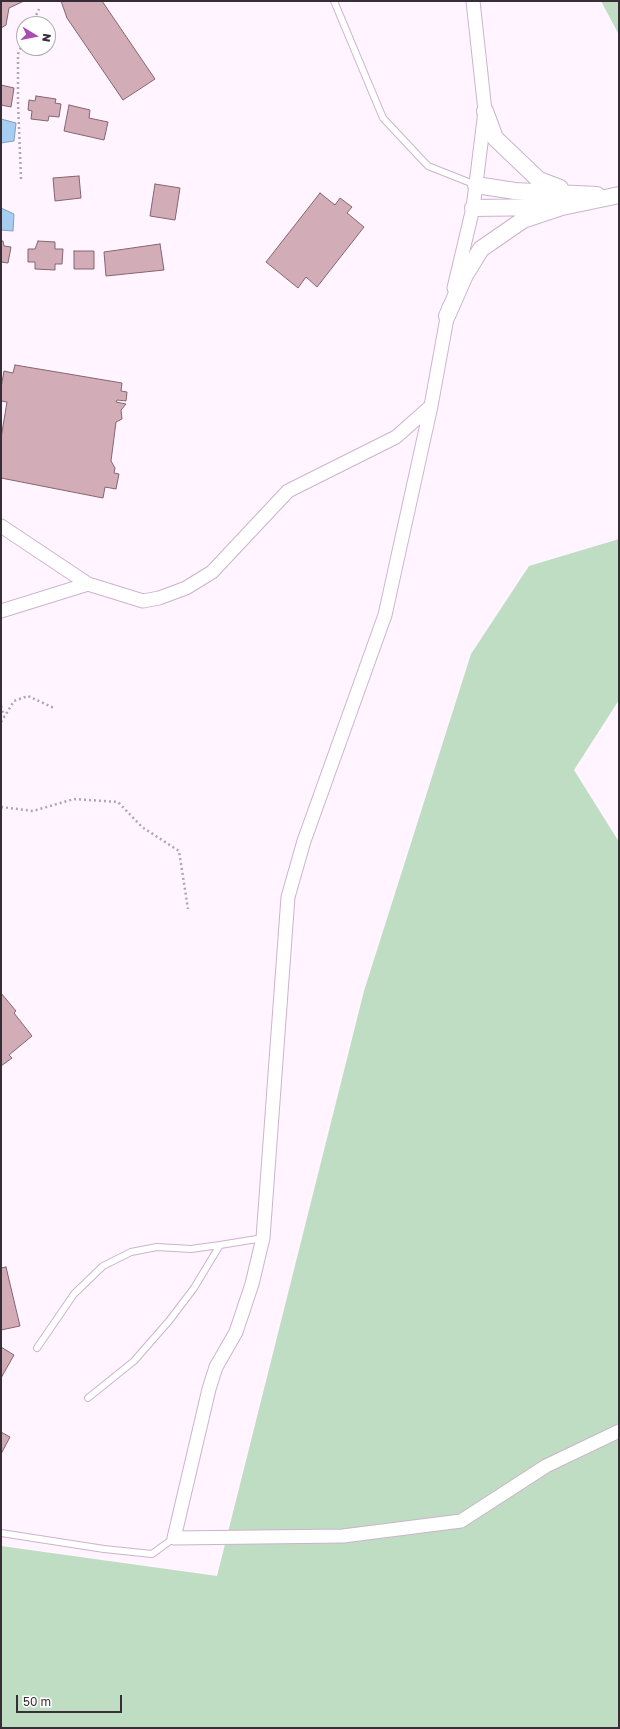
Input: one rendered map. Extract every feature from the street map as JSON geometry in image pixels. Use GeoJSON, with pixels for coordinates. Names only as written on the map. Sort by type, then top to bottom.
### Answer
{"type":"FeatureCollection","features":[{"type":"Feature","properties":{"kind":"street"},"geometry":{"type":"LineString","coordinates":[[473,1],[485,111],[473,208],[447,316],[431,406],[385,615],[304,841],[288,897],[263,1238],[252,1284],[236,1332],[216,1367],[209,1389],[174,1538],[343,1536],[461,1521],[546,1466],[619,1431]]}},
{"type":"Feature","properties":{"kind":"street"},"geometry":{"type":"LineString","coordinates":[[485,111],[495,138],[524,168],[539,180],[572,192]]}},
{"type":"Feature","properties":{"kind":"street"},"geometry":{"type":"LineString","coordinates":[[476,185],[515,191],[572,192],[615,195]]}},
{"type":"Feature","properties":{"kind":"street"},"geometry":{"type":"LineString","coordinates":[[447,316],[465,275],[480,249],[523,220],[562,207],[615,195]]}},
{"type":"Feature","properties":{"kind":"street"},"geometry":{"type":"LineString","coordinates":[[473,208],[516,206],[562,207]]}},
{"type":"Feature","properties":{"kind":"street"},"geometry":{"type":"LineString","coordinates":[[1,526],[88,584],[143,601],[159,598],[186,588],[212,572],[288,491],[396,437],[431,406]]}},
{"type":"Feature","properties":{"kind":"street"},"geometry":{"type":"LineString","coordinates":[[1,611],[88,584]]}},
{"type":"Feature","properties":{"kind":"lane"},"geometry":{"type":"LineString","coordinates":[[334,1],[383,118],[428,166],[476,185]]}},
{"type":"Feature","properties":{"kind":"lane"},"geometry":{"type":"LineString","coordinates":[[37,1348],[74,1294],[102,1266],[131,1252],[157,1247],[192,1249],[220,1246],[263,1238]]}},
{"type":"Feature","properties":{"kind":"lane"},"geometry":{"type":"LineString","coordinates":[[88,1398],[134,1361],[194,1288],[220,1246]]}},
{"type":"Feature","properties":{"kind":"lane"},"geometry":{"type":"LineString","coordinates":[[1,1533],[104,1549],[152,1554],[174,1538]]}},
{"type":"Feature","properties":{"kind":"path"},"geometry":{"type":"LineString","coordinates":[[36,16],[39,9]]}},
{"type":"Feature","properties":{"kind":"path"},"geometry":{"type":"LineString","coordinates":[[18,56],[21,179]]}},
{"type":"Feature","properties":{"kind":"path"},"geometry":{"type":"LineString","coordinates":[[1,722],[14,701],[28,696],[54,708]]}},
{"type":"Feature","properties":{"kind":"path"},"geometry":{"type":"LineString","coordinates":[[1,706],[4,716]]}},
{"type":"Feature","properties":{"kind":"path"},"geometry":{"type":"LineString","coordinates":[[1,807],[33,811],[74,799],[118,802],[142,827],[179,851],[188,909]]}},
{"type":"Feature","properties":{"kind":"green space"},"geometry":{"type":"Polygon","coordinates":[[[601,1],[619,1],[619,35],[601,1]]]}},
{"type":"Feature","properties":{"kind":"green space"},"geometry":{"type":"Polygon","coordinates":[[[619,539],[619,700],[574,770],[619,842],[619,1728],[1,1728],[1,1546],[217,1576],[364,991],[471,654],[529,566],[619,539]]]}},
{"type":"Feature","properties":{"kind":"water"},"geometry":{"type":"Polygon","coordinates":[[[1,119],[16,123],[14,141],[1,143],[1,119]]]}},
{"type":"Feature","properties":{"kind":"water"},"geometry":{"type":"Polygon","coordinates":[[[1,208],[14,214],[13,231],[1,230],[1,208]]]}},
{"type":"Feature","properties":{"kind":"building"},"geometry":{"type":"Polygon","coordinates":[[[1,1],[24,1],[9,8],[6,25],[1,28],[1,1]]]}},
{"type":"Feature","properties":{"kind":"building"},"geometry":{"type":"Polygon","coordinates":[[[61,1],[102,1],[155,79],[123,100],[67,18],[61,1]]]}},
{"type":"Feature","properties":{"kind":"building"},"geometry":{"type":"Polygon","coordinates":[[[1,85],[14,88],[11,107],[1,105],[1,85]]]}},
{"type":"Feature","properties":{"kind":"building"},"geometry":{"type":"Polygon","coordinates":[[[36,96],[56,99],[55,103],[61,104],[59,117],[49,116],[48,121],[31,119],[32,111],[28,110],[29,100],[35,101],[36,96]]]}},
{"type":"Feature","properties":{"kind":"building"},"geometry":{"type":"Polygon","coordinates":[[[69,105],[90,110],[89,118],[108,122],[104,140],[64,131],[69,105]]]}},
{"type":"Feature","properties":{"kind":"building"},"geometry":{"type":"Polygon","coordinates":[[[79,176],[81,198],[55,201],[53,178],[79,176]]]}},
{"type":"Feature","properties":{"kind":"building"},"geometry":{"type":"Polygon","coordinates":[[[155,184],[180,188],[175,220],[150,216],[155,184]]]}},
{"type":"Feature","properties":{"kind":"building"},"geometry":{"type":"Polygon","coordinates":[[[320,193],[335,205],[340,198],[352,207],[347,213],[364,227],[317,287],[306,277],[298,288],[266,262],[320,193]]]}},
{"type":"Feature","properties":{"kind":"building"},"geometry":{"type":"Polygon","coordinates":[[[1,241],[3,241],[4,246],[11,247],[8,263],[1,262],[1,241]]]}},
{"type":"Feature","properties":{"kind":"building"},"geometry":{"type":"Polygon","coordinates":[[[38,241],[55,242],[55,249],[63,249],[62,264],[55,264],[55,270],[35,269],[35,262],[28,262],[28,249],[35,249],[38,241]]]}},
{"type":"Feature","properties":{"kind":"building"},"geometry":{"type":"Polygon","coordinates":[[[160,244],[164,270],[106,276],[104,252],[160,244]]]}},
{"type":"Feature","properties":{"kind":"building"},"geometry":{"type":"Polygon","coordinates":[[[74,251],[94,251],[94,269],[74,269],[74,251]]]}},
{"type":"Feature","properties":{"kind":"building"},"geometry":{"type":"Polygon","coordinates":[[[15,365],[122,383],[121,391],[127,392],[126,401],[117,400],[116,402],[126,404],[121,410],[122,419],[116,422],[111,461],[115,468],[114,473],[119,474],[116,489],[105,487],[103,498],[1,478],[1,438],[7,402],[1,401],[1,388],[4,371],[13,373],[15,365]]]}},
{"type":"Feature","properties":{"kind":"building"},"geometry":{"type":"Polygon","coordinates":[[[1,993],[16,1011],[14,1013],[32,1036],[9,1055],[12,1058],[1,1066],[1,993]]]}},
{"type":"Feature","properties":{"kind":"building"},"geometry":{"type":"Polygon","coordinates":[[[6,1267],[20,1326],[1,1330],[1,1268],[6,1267]]]}},
{"type":"Feature","properties":{"kind":"building"},"geometry":{"type":"Polygon","coordinates":[[[1,1347],[14,1355],[1,1378],[1,1347]]]}},
{"type":"Feature","properties":{"kind":"building"},"geometry":{"type":"Polygon","coordinates":[[[1,1432],[10,1437],[1,1454],[1,1432]]]}}]}
